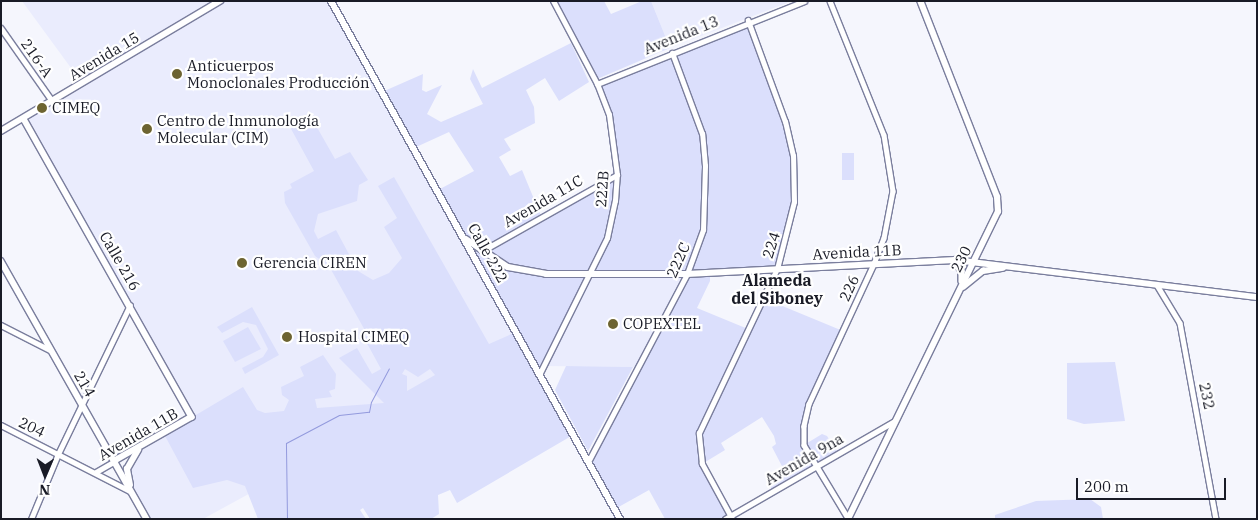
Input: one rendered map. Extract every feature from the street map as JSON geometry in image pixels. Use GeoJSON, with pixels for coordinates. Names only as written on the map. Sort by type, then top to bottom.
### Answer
{"type":"FeatureCollection","features":[{"type":"Feature","properties":{"kind":"main road","name":"Calle 222"},"geometry":{"type":"LineString","coordinates":[[331,1],[466,239],[539,375],[620,519]]}},
{"type":"Feature","properties":{"kind":"street","name":"Avenida 15"},"geometry":{"type":"LineString","coordinates":[[1,131],[53,102],[220,1]]}},
{"type":"Feature","properties":{"kind":"street","name":"222B"},"geometry":{"type":"LineString","coordinates":[[539,375],[590,275],[611,223],[617,175],[612,129],[597,84],[553,1]]}},
{"type":"Feature","properties":{"kind":"street","name":"Avenida 13"},"geometry":{"type":"LineString","coordinates":[[597,84],[672,52],[804,1]]}},
{"type":"Feature","properties":{"kind":"street","name":"226"},"geometry":{"type":"LineString","coordinates":[[830,1],[884,134],[890,157],[891,207],[875,262],[810,404],[803,436],[804,445],[848,519]]}},
{"type":"Feature","properties":{"kind":"street","name":"230"},"geometry":{"type":"LineString","coordinates":[[848,519],[998,212],[998,202],[920,1]]}},
{"type":"Feature","properties":{"kind":"street","name":"224"},"geometry":{"type":"LineString","coordinates":[[732,517],[702,464],[699,433],[776,269],[792,218],[793,156],[785,122],[748,22]]}},
{"type":"Feature","properties":{"kind":"street","name":"216-A"},"geometry":{"type":"LineString","coordinates":[[1,28],[53,102]]}},
{"type":"Feature","properties":{"kind":"street","name":"222C"},"geometry":{"type":"LineString","coordinates":[[588,462],[687,274],[703,230],[705,166],[696,112],[672,52]]}},
{"type":"Feature","properties":{"kind":"street","name":"Calle 216"},"geometry":{"type":"LineString","coordinates":[[24,119],[192,417]]}},
{"type":"Feature","properties":{"kind":"street","name":"Avenida 11C"},"geometry":{"type":"LineString","coordinates":[[482,251],[617,175]]}},
{"type":"Feature","properties":{"kind":"street","name":"Avenida 11B"},"geometry":{"type":"LineString","coordinates":[[466,239],[508,267],[527,272],[590,275],[687,274],[875,262],[955,260],[1257,297]]}},
{"type":"Feature","properties":{"kind":"street"},"geometry":{"type":"LineString","coordinates":[[955,260],[962,271],[961,288]]}},
{"type":"Feature","properties":{"kind":"street","name":"214"},"geometry":{"type":"LineString","coordinates":[[1,261],[147,519]]}},
{"type":"Feature","properties":{"kind":"street"},"geometry":{"type":"LineString","coordinates":[[955,299],[976,275],[989,270],[1012,266]]}},
{"type":"Feature","properties":{"kind":"street","name":"232"},"geometry":{"type":"LineString","coordinates":[[1156,285],[1180,323],[1216,519]]}},
{"type":"Feature","properties":{"kind":"street"},"geometry":{"type":"LineString","coordinates":[[31,519],[58,454],[130,305]]}},
{"type":"Feature","properties":{"kind":"street"},"geometry":{"type":"LineString","coordinates":[[1,325],[50,350]]}},
{"type":"Feature","properties":{"kind":"street","name":"Avenida 11B"},"geometry":{"type":"LineString","coordinates":[[96,472],[192,417]]}},
{"type":"Feature","properties":{"kind":"street","name":"Avenida 9na"},"geometry":{"type":"LineString","coordinates":[[725,519],[732,517],[895,421]]}},
{"type":"Feature","properties":{"kind":"street","name":"204"},"geometry":{"type":"LineString","coordinates":[[1,426],[96,472],[132,492]]}},
{"type":"Feature","properties":{"kind":"street"},"geometry":{"type":"LineString","coordinates":[[132,492],[128,469],[140,447]]}},
{"type":"Feature","properties":{"kind":"shaded area"},"geometry":{"type":"Polygon","coordinates":[[[22,1],[331,1],[526,350],[327,451],[203,519],[147,519],[131,492],[127,469],[140,447],[192,417],[25,121],[194,20],[193,18],[82,83],[22,1]]]}},
{"type":"Feature","properties":{"kind":"shaded area"},"geometry":{"type":"Polygon","coordinates":[[[557,1],[604,1],[611,14],[642,1],[651,1],[670,48],[597,79],[557,1]]]}},
{"type":"Feature","properties":{"kind":"shaded area"},"geometry":{"type":"Polygon","coordinates":[[[651,1],[787,1],[787,3],[670,48],[651,1]]]}},
{"type":"Feature","properties":{"kind":"shaded area"},"geometry":{"type":"Polygon","coordinates":[[[748,21],[793,156],[794,202],[777,269],[710,272],[710,281],[697,308],[748,329],[763,298],[843,331],[809,404],[804,426],[804,445],[822,434],[827,436],[839,454],[773,492],[767,480],[784,470],[772,447],[776,444],[774,436],[762,417],[721,443],[725,450],[702,464],[731,516],[725,519],[665,519],[649,490],[615,509],[588,462],[687,274],[590,275],[539,375],[573,435],[457,503],[450,490],[438,495],[439,514],[431,519],[370,519],[363,508],[360,510],[366,519],[258,519],[245,486],[227,480],[193,488],[164,434],[243,387],[257,410],[265,413],[284,411],[289,400],[282,395],[281,387],[304,376],[300,367],[323,355],[336,374],[335,389],[329,391],[332,397],[315,399],[317,408],[384,403],[339,358],[357,348],[372,374],[381,369],[363,336],[367,334],[329,266],[315,256],[285,203],[284,192],[292,188],[290,184],[314,171],[290,127],[310,115],[335,159],[350,152],[368,180],[359,185],[357,201],[318,214],[314,231],[318,239],[336,230],[358,271],[373,280],[389,273],[402,258],[384,227],[397,218],[378,186],[394,177],[489,344],[516,332],[438,190],[474,171],[449,132],[414,148],[382,92],[423,74],[422,90],[426,92],[442,85],[427,114],[441,122],[483,104],[470,79],[473,69],[482,88],[571,43],[589,82],[559,101],[545,78],[526,90],[534,107],[535,123],[504,139],[511,150],[499,157],[510,176],[522,170],[541,216],[617,175],[612,129],[597,84],[748,21]],[[405,369],[402,374],[407,376],[407,391],[435,375],[430,369],[418,377],[405,369]]]}},
{"type":"Feature","properties":{"kind":"shaded area"},"geometry":{"type":"Polygon","coordinates":[[[842,153],[854,153],[854,180],[842,180],[842,153]]]}},
{"type":"Feature","properties":{"kind":"shaded area","name":"COPEXTEL"},"geometry":{"type":"Polygon","coordinates":[[[687,274],[638,367],[544,366],[590,275],[687,274]]]}},
{"type":"Feature","properties":{"kind":"shaded area"},"geometry":{"type":"Polygon","coordinates":[[[252,307],[279,355],[245,374],[242,368],[263,357],[268,349],[256,325],[243,322],[222,333],[217,327],[252,307]]]}},
{"type":"Feature","properties":{"kind":"shaded area"},"geometry":{"type":"Polygon","coordinates":[[[248,327],[261,349],[235,362],[223,341],[248,327]]]}},
{"type":"Feature","properties":{"kind":"shaded area"},"geometry":{"type":"Polygon","coordinates":[[[1115,362],[1125,421],[1084,424],[1067,419],[1067,363],[1115,362]]]}},
{"type":"Feature","properties":{"kind":"shaded area"},"geometry":{"type":"Polygon","coordinates":[[[566,366],[633,367],[588,451],[555,390],[566,366]]]}},
{"type":"Feature","properties":{"kind":"shaded area"},"geometry":{"type":"Polygon","coordinates":[[[1090,499],[1101,507],[1103,519],[995,519],[995,515],[1036,501],[1090,499]]]}},
{"type":"Feature","properties":{"kind":"waterway"},"geometry":{"type":"LineString","coordinates":[[287,519],[286,443],[339,415],[369,412],[371,402],[389,368]]}},
{"type":"Feature","properties":{"kind":"place","name":"Anticuerpos Monoclonales Producción"},"geometry":{"type":"Point","coordinates":[177,74]}},
{"type":"Feature","properties":{"kind":"place","name":"CIMEQ"},"geometry":{"type":"Point","coordinates":[42,108]}},
{"type":"Feature","properties":{"kind":"place","name":"Centro de Inmunología Molecular (CIM)"},"geometry":{"type":"Point","coordinates":[147,129]}},
{"type":"Feature","properties":{"kind":"place","name":"Gerencia CIREN"},"geometry":{"type":"Point","coordinates":[242,263]}},
{"type":"Feature","properties":{"kind":"place","name":"COPEXTEL"},"geometry":{"type":"Point","coordinates":[613,324]}},
{"type":"Feature","properties":{"kind":"place","name":"Hospital CIMEQ"},"geometry":{"type":"Point","coordinates":[287,337]}},
{"type":"Feature","properties":{"kind":"district","name":"Alameda del Siboney"},"geometry":{"type":"Point","coordinates":[777,289]}}]}
